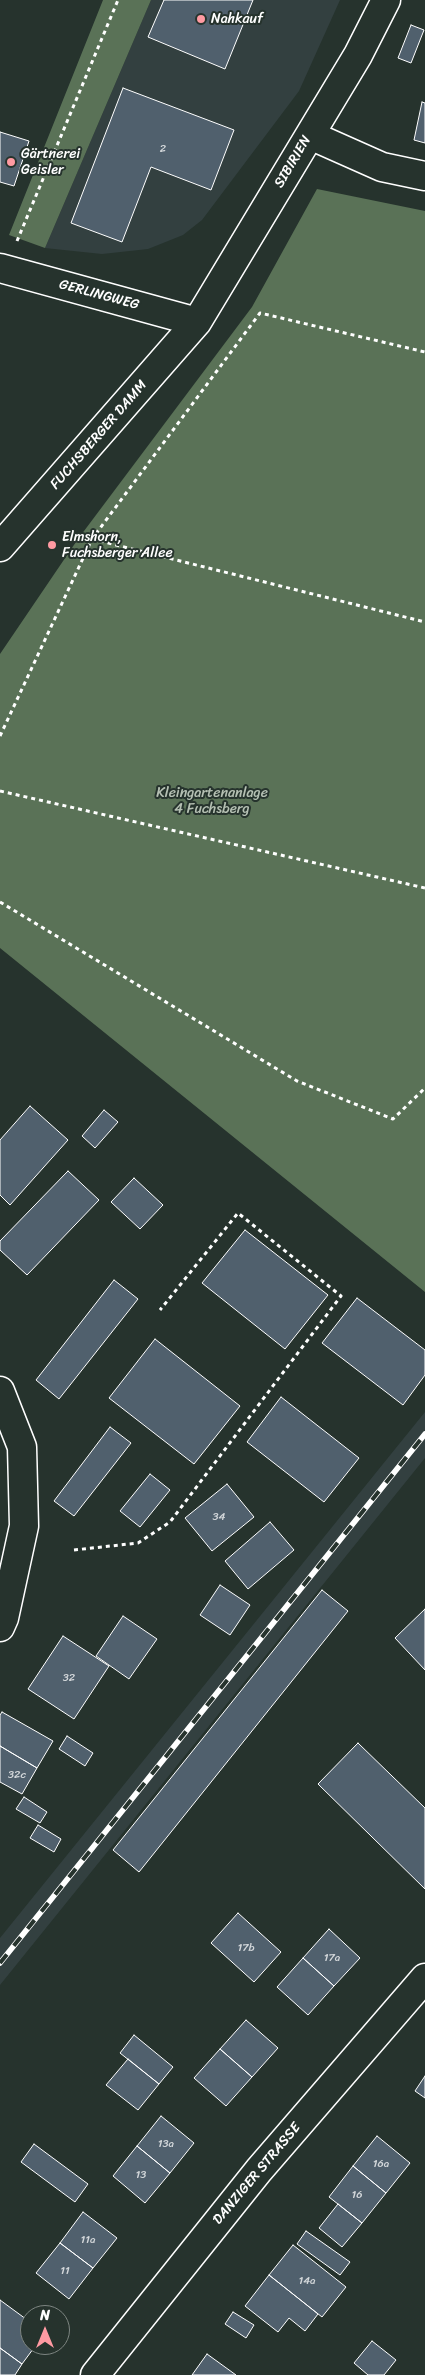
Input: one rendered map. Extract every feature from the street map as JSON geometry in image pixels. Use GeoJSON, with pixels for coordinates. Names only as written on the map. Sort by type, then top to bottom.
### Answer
{"type":"FeatureCollection","features":[{"type":"Feature","properties":{"kind":"street","name":"SIBIRIEN"},"geometry":{"type":"LineString","coordinates":[[197,322],[358,55],[386,0]]}},
{"type":"Feature","properties":{"kind":"street"},"geometry":{"type":"LineString","coordinates":[[310,135],[382,167],[425,176]]}},
{"type":"Feature","properties":{"kind":"street","name":"GERLINGWEG"},"geometry":{"type":"LineString","coordinates":[[3,269],[197,322]]}},
{"type":"Feature","properties":{"kind":"street","name":"FUCHSBERGER DAMM"},"geometry":{"type":"LineString","coordinates":[[0,547],[197,322]]}},
{"type":"Feature","properties":{"kind":"street"},"geometry":{"type":"LineString","coordinates":[[0,1391],[22,1447],[24,1526],[4,1618],[0,1627]]}},
{"type":"Feature","properties":{"kind":"street","name":"DANZIGER STRASSE"},"geometry":{"type":"LineString","coordinates":[[95,2375],[259,2170],[425,1978]]}},
{"type":"Feature","properties":{"kind":"path"},"geometry":{"type":"LineString","coordinates":[[3,269],[118,0]]}},
{"type":"Feature","properties":{"kind":"path"},"geometry":{"type":"LineString","coordinates":[[0,736],[92,539],[260,314],[425,352]]}},
{"type":"Feature","properties":{"kind":"path"},"geometry":{"type":"LineString","coordinates":[[92,539],[425,622]]}},
{"type":"Feature","properties":{"kind":"path"},"geometry":{"type":"LineString","coordinates":[[0,791],[425,888]]}},
{"type":"Feature","properties":{"kind":"path"},"geometry":{"type":"LineString","coordinates":[[0,902],[297,1081],[394,1119],[425,1088]]}},
{"type":"Feature","properties":{"kind":"path"},"geometry":{"type":"LineString","coordinates":[[74,1550],[138,1543],[170,1522],[341,1296],[238,1213],[160,1310]]}},
{"type":"Feature","properties":{"kind":"shaded area"},"geometry":{"type":"Polygon","coordinates":[[[151,0],[340,0],[299,91],[202,220],[183,235],[148,249],[102,254],[45,248],[151,0]]]}},
{"type":"Feature","properties":{"kind":"shaded area"},"geometry":{"type":"Polygon","coordinates":[[[425,1412],[425,1458],[0,1985],[0,1938],[425,1412]]]}},
{"type":"Feature","properties":{"kind":"green space"},"geometry":{"type":"Polygon","coordinates":[[[103,0],[151,0],[45,248],[9,235],[103,0]]]}},
{"type":"Feature","properties":{"kind":"green space","name":"Kleingartenanlage 4 Fuchsberg"},"geometry":{"type":"Polygon","coordinates":[[[317,189],[425,211],[425,1292],[0,948],[0,654],[78,539],[252,307],[317,189]]]}},
{"type":"Feature","properties":{"kind":"building","name":"Nahkauf"},"geometry":{"type":"Polygon","coordinates":[[[164,0],[253,0],[225,69],[148,37],[164,0]]]}},
{"type":"Feature","properties":{"kind":"building"},"geometry":{"type":"Polygon","coordinates":[[[411,25],[424,30],[411,63],[398,58],[411,25]]]}},
{"type":"Feature","properties":{"kind":"building"},"geometry":{"type":"Polygon","coordinates":[[[123,88],[234,130],[211,190],[151,167],[122,242],[71,223],[123,88]]]}},
{"type":"Feature","properties":{"kind":"building"},"geometry":{"type":"Polygon","coordinates":[[[422,102],[425,103],[425,143],[414,140],[422,102]]]}},
{"type":"Feature","properties":{"kind":"building","name":"Gärtnerei Geisler"},"geometry":{"type":"Polygon","coordinates":[[[0,132],[29,141],[14,186],[0,182],[0,132]]]}},
{"type":"Feature","properties":{"kind":"building"},"geometry":{"type":"Polygon","coordinates":[[[30,1106],[68,1140],[10,1205],[0,1195],[0,1140],[30,1106]]]}},
{"type":"Feature","properties":{"kind":"building"},"geometry":{"type":"Polygon","coordinates":[[[104,1110],[118,1122],[95,1148],[82,1136],[104,1110]]]}},
{"type":"Feature","properties":{"kind":"building"},"geometry":{"type":"Polygon","coordinates":[[[68,1171],[99,1200],[27,1275],[0,1250],[0,1241],[68,1171]]]}},
{"type":"Feature","properties":{"kind":"building"},"geometry":{"type":"Polygon","coordinates":[[[134,1178],[163,1205],[140,1229],[111,1202],[134,1178]]]}},
{"type":"Feature","properties":{"kind":"building"},"geometry":{"type":"Polygon","coordinates":[[[245,1230],[328,1295],[285,1349],[202,1283],[245,1230]]]}},
{"type":"Feature","properties":{"kind":"building"},"geometry":{"type":"Polygon","coordinates":[[[114,1280],[138,1299],[59,1399],[36,1380],[114,1280]]]}},
{"type":"Feature","properties":{"kind":"building"},"geometry":{"type":"Polygon","coordinates":[[[357,1298],[425,1350],[425,1375],[403,1405],[322,1343],[357,1298]]]}},
{"type":"Feature","properties":{"kind":"building"},"geometry":{"type":"Polygon","coordinates":[[[155,1339],[240,1406],[194,1464],[109,1398],[155,1339]]]}},
{"type":"Feature","properties":{"kind":"building"},"geometry":{"type":"Polygon","coordinates":[[[281,1397],[359,1458],[324,1502],[247,1442],[281,1397]]]}},
{"type":"Feature","properties":{"kind":"building"},"geometry":{"type":"Polygon","coordinates":[[[110,1427],[131,1443],[74,1516],[54,1501],[110,1427]]]}},
{"type":"Feature","properties":{"kind":"building"},"geometry":{"type":"Polygon","coordinates":[[[150,1474],[170,1490],[140,1527],[120,1511],[150,1474]]]}},
{"type":"Feature","properties":{"kind":"building"},"geometry":{"type":"Polygon","coordinates":[[[227,1484],[254,1517],[212,1551],[185,1518],[227,1484]]]}},
{"type":"Feature","properties":{"kind":"building"},"geometry":{"type":"Polygon","coordinates":[[[270,1522],[294,1550],[248,1589],[225,1561],[270,1522]]]}},
{"type":"Feature","properties":{"kind":"building"},"geometry":{"type":"Polygon","coordinates":[[[220,1585],[250,1605],[230,1635],[200,1615],[220,1585]]]}},
{"type":"Feature","properties":{"kind":"building"},"geometry":{"type":"Polygon","coordinates":[[[322,1590],[348,1611],[139,1872],[113,1850],[322,1590]]]}},
{"type":"Feature","properties":{"kind":"building"},"geometry":{"type":"Polygon","coordinates":[[[425,1609],[425,1670],[395,1638],[425,1609]]]}},
{"type":"Feature","properties":{"kind":"building"},"geometry":{"type":"Polygon","coordinates":[[[123,1616],[157,1639],[129,1679],[96,1656],[123,1616]]]}},
{"type":"Feature","properties":{"kind":"building"},"geometry":{"type":"Polygon","coordinates":[[[63,1636],[109,1666],[74,1719],[28,1689],[63,1636]]]}},
{"type":"Feature","properties":{"kind":"building"},"geometry":{"type":"Polygon","coordinates":[[[2,1712],[53,1741],[37,1768],[0,1746],[0,1715],[2,1712]]]}},
{"type":"Feature","properties":{"kind":"building"},"geometry":{"type":"Polygon","coordinates":[[[67,1736],[93,1753],[85,1766],[59,1749],[67,1736]]]}},
{"type":"Feature","properties":{"kind":"building"},"geometry":{"type":"Polygon","coordinates":[[[358,1743],[425,1808],[425,1889],[318,1784],[358,1743]]]}},
{"type":"Feature","properties":{"kind":"building"},"geometry":{"type":"Polygon","coordinates":[[[0,1746],[37,1768],[22,1794],[0,1782],[0,1746]]]}},
{"type":"Feature","properties":{"kind":"building"},"geometry":{"type":"Polygon","coordinates":[[[24,1797],[47,1812],[40,1823],[16,1809],[24,1797]]]}},
{"type":"Feature","properties":{"kind":"building"},"geometry":{"type":"Polygon","coordinates":[[[38,1825],[61,1839],[54,1852],[30,1838],[38,1825]]]}},
{"type":"Feature","properties":{"kind":"building"},"geometry":{"type":"Polygon","coordinates":[[[238,1913],[281,1952],[254,1982],[211,1943],[238,1913]]]}},
{"type":"Feature","properties":{"kind":"building"},"geometry":{"type":"Polygon","coordinates":[[[329,1929],[360,1958],[334,1986],[303,1958],[329,1929]]]}},
{"type":"Feature","properties":{"kind":"building"},"geometry":{"type":"Polygon","coordinates":[[[303,1958],[334,1986],[308,2015],[277,1987],[303,1958]]]}},
{"type":"Feature","properties":{"kind":"building"},"geometry":{"type":"Polygon","coordinates":[[[246,2020],[278,2048],[252,2077],[220,2049],[246,2020]]]}},
{"type":"Feature","properties":{"kind":"building"},"geometry":{"type":"Polygon","coordinates":[[[134,2035],[173,2067],[159,2084],[120,2053],[134,2035]]]}},
{"type":"Feature","properties":{"kind":"building"},"geometry":{"type":"Polygon","coordinates":[[[220,2049],[252,2077],[226,2106],[194,2078],[220,2049]]]}},
{"type":"Feature","properties":{"kind":"building"},"geometry":{"type":"Polygon","coordinates":[[[128,2059],[159,2084],[138,2110],[106,2085],[128,2059]]]}},
{"type":"Feature","properties":{"kind":"building"},"geometry":{"type":"Polygon","coordinates":[[[425,2076],[425,2098],[415,2091],[425,2076]]]}},
{"type":"Feature","properties":{"kind":"building"},"geometry":{"type":"Polygon","coordinates":[[[161,2116],[194,2143],[170,2173],[137,2146],[161,2116]]]}},
{"type":"Feature","properties":{"kind":"building"},"geometry":{"type":"Polygon","coordinates":[[[377,2136],[410,2163],[386,2193],[353,2166],[377,2136]]]}},
{"type":"Feature","properties":{"kind":"building"},"geometry":{"type":"Polygon","coordinates":[[[34,2144],[88,2184],[75,2202],[21,2162],[34,2144]]]}},
{"type":"Feature","properties":{"kind":"building"},"geometry":{"type":"Polygon","coordinates":[[[137,2146],[170,2173],[145,2203],[113,2176],[137,2146]]]}},
{"type":"Feature","properties":{"kind":"building"},"geometry":{"type":"Polygon","coordinates":[[[353,2166],[386,2193],[362,2223],[329,2197],[353,2166]]]}},
{"type":"Feature","properties":{"kind":"building"},"geometry":{"type":"Polygon","coordinates":[[[338,2204],[362,2223],[342,2247],[319,2228],[338,2204]]]}},
{"type":"Feature","properties":{"kind":"building"},"geometry":{"type":"Polygon","coordinates":[[[83,2212],[117,2238],[93,2268],[60,2243],[83,2212]]]}},
{"type":"Feature","properties":{"kind":"building"},"geometry":{"type":"Polygon","coordinates":[[[306,2231],[350,2262],[340,2275],[297,2244],[306,2231]]]}},
{"type":"Feature","properties":{"kind":"building"},"geometry":{"type":"Polygon","coordinates":[[[60,2243],[93,2268],[69,2299],[36,2273],[60,2243]]]}},
{"type":"Feature","properties":{"kind":"building"},"geometry":{"type":"Polygon","coordinates":[[[293,2245],[346,2287],[322,2317],[269,2275],[293,2245]]]}},
{"type":"Feature","properties":{"kind":"building"},"geometry":{"type":"Polygon","coordinates":[[[269,2275],[318,2314],[305,2331],[289,2318],[278,2332],[245,2306],[269,2275]]]}},
{"type":"Feature","properties":{"kind":"building"},"geometry":{"type":"Polygon","coordinates":[[[0,2300],[20,2315],[20,2355],[29,2355],[22,2364],[0,2348],[0,2300]]]}},
{"type":"Feature","properties":{"kind":"building"},"geometry":{"type":"Polygon","coordinates":[[[233,2312],[254,2325],[246,2338],[225,2324],[233,2312]]]}},
{"type":"Feature","properties":{"kind":"building"},"geometry":{"type":"Polygon","coordinates":[[[372,2341],[396,2360],[384,2375],[368,2375],[354,2363],[372,2341]]]}},
{"type":"Feature","properties":{"kind":"building"},"geometry":{"type":"Polygon","coordinates":[[[0,2348],[22,2364],[15,2375],[0,2375],[0,2348]]]}},
{"type":"Feature","properties":{"kind":"building"},"geometry":{"type":"Polygon","coordinates":[[[207,2354],[236,2375],[192,2375],[207,2354]]]}},
{"type":"Feature","properties":{"kind":"railway"},"geometry":{"type":"LineString","coordinates":[[0,1963],[425,1434]]}},
{"type":"Feature","properties":{"kind":"place","name":"Nahkauf"},"geometry":{"type":"Point","coordinates":[201,19]}},
{"type":"Feature","properties":{"kind":"place","name":"Gärtnerei Geisler"},"geometry":{"type":"Point","coordinates":[11,162]}},
{"type":"Feature","properties":{"kind":"place","name":"Elmshorn, Fuchsberger Allee"},"geometry":{"type":"Point","coordinates":[52,545]}}]}
